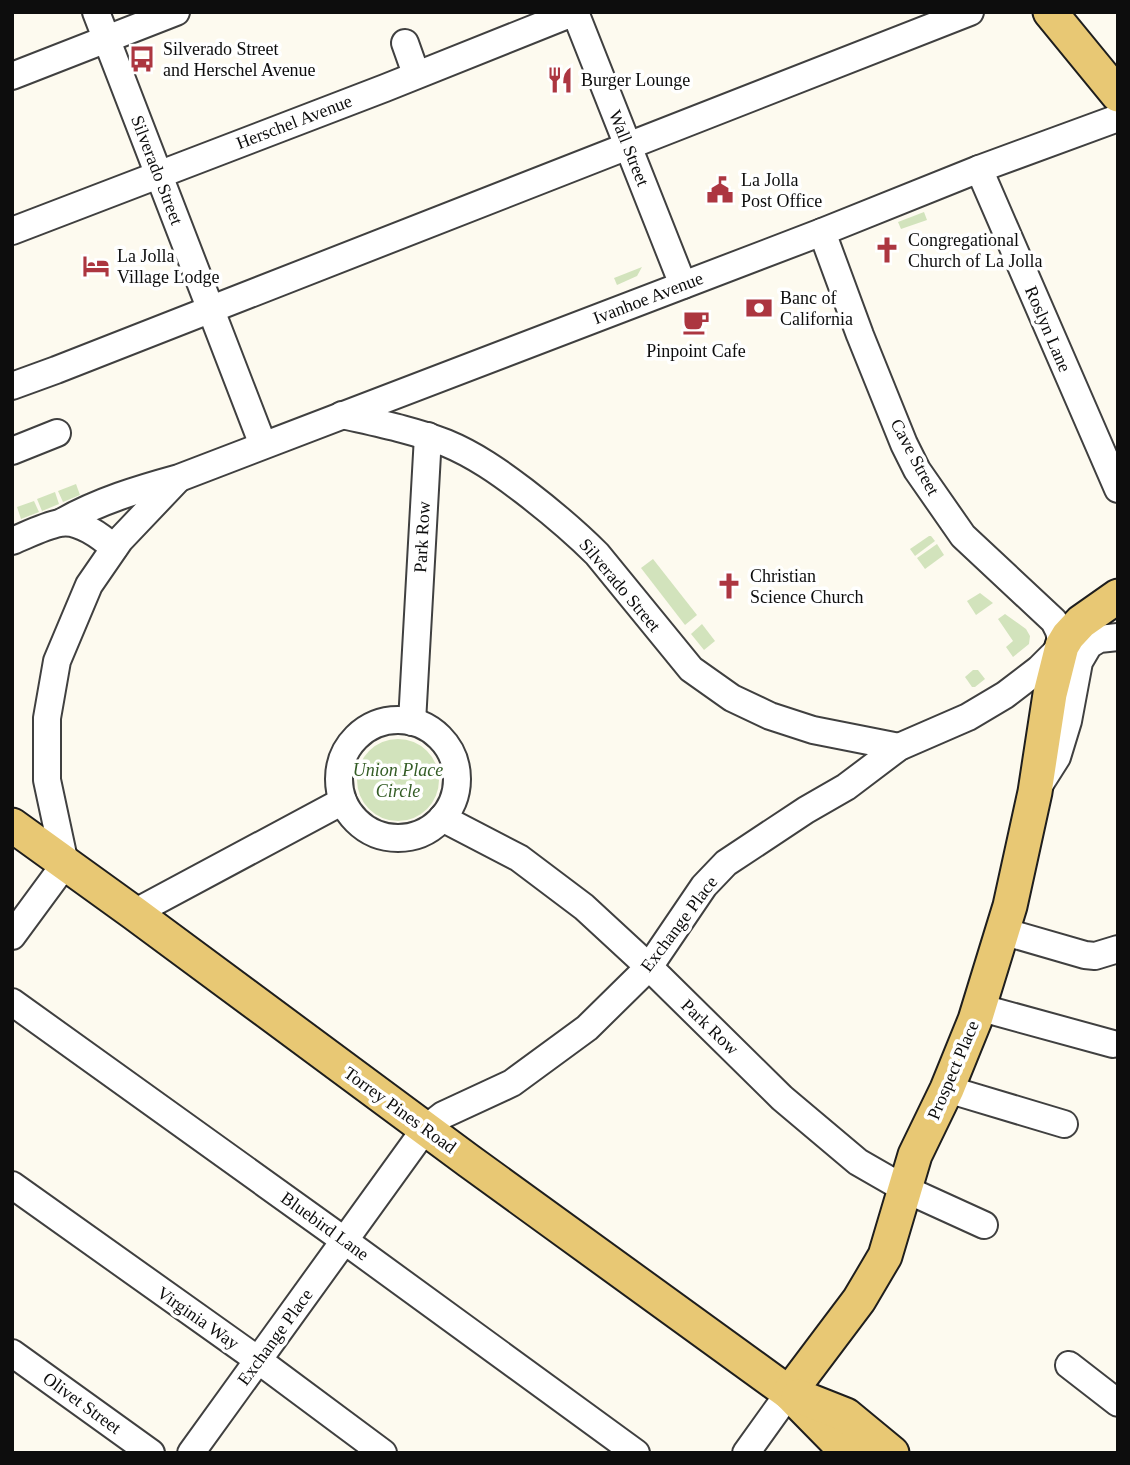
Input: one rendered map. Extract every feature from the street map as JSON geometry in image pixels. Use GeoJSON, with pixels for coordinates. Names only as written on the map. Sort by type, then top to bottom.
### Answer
{"type":"FeatureCollection","features":[{"type":"Feature","properties":{"kind":"main road"},"geometry":{"type":"LineString","coordinates":[[1050,12],[1118,94]]}},
{"type":"Feature","properties":{"kind":"main road"},"geometry":{"type":"LineString","coordinates":[[1062,646],[1081,622],[1118,596]]}},
{"type":"Feature","properties":{"kind":"main road","name":"Prospect Place"},"geometry":{"type":"LineString","coordinates":[[789,1393],[859,1300],[885,1255],[915,1155],[947,1089],[977,1013],[1010,906],[1035,792],[1050,694],[1062,646]]}},
{"type":"Feature","properties":{"kind":"main road","name":"Torrey Pines Road"},"geometry":{"type":"LineString","coordinates":[[12,825],[789,1393],[848,1453]]}},
{"type":"Feature","properties":{"kind":"main road","name":"Torrey Pines Road"},"geometry":{"type":"LineString","coordinates":[[789,1393],[846,1415],[892,1453]]}},
{"type":"Feature","properties":{"kind":"street","name":"Silverado Street"},"geometry":{"type":"LineString","coordinates":[[96,12],[263,445]]}},
{"type":"Feature","properties":{"kind":"street"},"geometry":{"type":"LineString","coordinates":[[12,76],[176,12]]}},
{"type":"Feature","properties":{"kind":"street","name":"Herschel Avenue"},"geometry":{"type":"LineString","coordinates":[[12,230],[575,12]]}},
{"type":"Feature","properties":{"kind":"street","name":"Wall Street"},"geometry":{"type":"LineString","coordinates":[[575,12],[683,285]]}},
{"type":"Feature","properties":{"kind":"street"},"geometry":{"type":"LineString","coordinates":[[12,386],[970,12]]}},
{"type":"Feature","properties":{"kind":"street"},"geometry":{"type":"LineString","coordinates":[[405,43],[416,74]]}},
{"type":"Feature","properties":{"kind":"street","name":"Ivanhoe Avenue"},"geometry":{"type":"LineString","coordinates":[[62,522],[100,503],[179,478],[822,232],[979,169],[1118,118]]}},
{"type":"Feature","properties":{"kind":"street","name":"Roslyn Lane"},"geometry":{"type":"LineString","coordinates":[[979,169],[1118,489]]}},
{"type":"Feature","properties":{"kind":"street","name":"Cave Street"},"geometry":{"type":"LineString","coordinates":[[822,232],[860,335],[917,470],[963,536],[1054,621],[1062,646]]}},
{"type":"Feature","properties":{"kind":"street","name":"Silverado Street"},"geometry":{"type":"LineString","coordinates":[[342,415],[428,436],[483,460],[555,514],[597,554],[691,669],[732,698],[802,727],[899,747]]}},
{"type":"Feature","properties":{"kind":"street"},"geometry":{"type":"LineString","coordinates":[[12,451],[57,433]]}},
{"type":"Feature","properties":{"kind":"street","name":"Park Row"},"geometry":{"type":"LineString","coordinates":[[412,722],[428,436]]}},
{"type":"Feature","properties":{"kind":"street"},"geometry":{"type":"LineString","coordinates":[[12,936],[65,864],[47,780],[47,719],[58,661],[89,585],[120,540],[179,478]]}},
{"type":"Feature","properties":{"kind":"street"},"geometry":{"type":"LineString","coordinates":[[12,541],[62,522],[85,527],[114,548]]}},
{"type":"Feature","properties":{"kind":"street"},"geometry":{"type":"LineString","coordinates":[[1035,792],[1058,757],[1079,662],[1089,645],[1099,639],[1118,637]]}},
{"type":"Feature","properties":{"kind":"street","name":"Exchange Place"},"geometry":{"type":"LineString","coordinates":[[191,1453],[425,1129],[443,1115],[512,1083],[587,1028],[649,967],[704,886],[726,863],[806,810],[846,788],[899,747],[943,729],[994,703],[1039,669],[1062,646]]}},
{"type":"Feature","properties":{"kind":"street"},"geometry":{"type":"LineString","coordinates":[[394,720],[412,722],[430,730],[445,743],[454,761],[457,781],[453,801],[442,818],[427,831],[408,838],[388,838],[369,831],[353,818],[343,801],[339,783],[341,764],[349,744],[360,733],[376,724],[394,720]]}},
{"type":"Feature","properties":{"kind":"street"},"geometry":{"type":"LineString","coordinates":[[134,913],[343,801]]}},
{"type":"Feature","properties":{"kind":"street","name":"Park Row"},"geometry":{"type":"LineString","coordinates":[[442,818],[519,858],[584,907],[782,1098],[858,1162],[905,1189],[984,1225]]}},
{"type":"Feature","properties":{"kind":"street"},"geometry":{"type":"LineString","coordinates":[[1002,931],[1085,955],[1095,956],[1118,949]]}},
{"type":"Feature","properties":{"kind":"street","name":"Bluebird Lane"},"geometry":{"type":"LineString","coordinates":[[12,1002],[636,1453]]}},
{"type":"Feature","properties":{"kind":"street"},"geometry":{"type":"LineString","coordinates":[[977,1013],[1111,1052]]}},
{"type":"Feature","properties":{"kind":"street"},"geometry":{"type":"LineString","coordinates":[[947,1089],[1064,1124]]}},
{"type":"Feature","properties":{"kind":"street","name":"Virginia Way"},"geometry":{"type":"LineString","coordinates":[[12,1185],[258,1360],[383,1453]]}},
{"type":"Feature","properties":{"kind":"street","name":"Olivet Street"},"geometry":{"type":"LineString","coordinates":[[12,1353],[151,1453]]}},
{"type":"Feature","properties":{"kind":"street"},"geometry":{"type":"LineString","coordinates":[[1069,1365],[1118,1403]]}},
{"type":"Feature","properties":{"kind":"street","name":"Prospect Place"},"geometry":{"type":"LineString","coordinates":[[746,1453],[789,1393]]}},
{"type":"Feature","properties":{"kind":"green space"},"geometry":{"type":"Polygon","coordinates":[[[924,212],[927,220],[901,229],[898,222],[924,212]]]}},
{"type":"Feature","properties":{"kind":"green space"},"geometry":{"type":"Polygon","coordinates":[[[642,267],[637,276],[617,285],[614,278],[642,267]]]}},
{"type":"Feature","properties":{"kind":"green space"},"geometry":{"type":"Polygon","coordinates":[[[76,484],[80,495],[63,502],[58,491],[76,484]]]}},
{"type":"Feature","properties":{"kind":"green space"},"geometry":{"type":"Polygon","coordinates":[[[55,492],[59,504],[42,511],[37,499],[55,492]]]}},
{"type":"Feature","properties":{"kind":"green space"},"geometry":{"type":"Polygon","coordinates":[[[34,501],[39,512],[21,519],[17,507],[34,501]]]}},
{"type":"Feature","properties":{"kind":"green space"},"geometry":{"type":"Polygon","coordinates":[[[929,536],[935,541],[915,556],[910,549],[929,536]]]}},
{"type":"Feature","properties":{"kind":"green space"},"geometry":{"type":"Polygon","coordinates":[[[937,544],[944,555],[925,569],[917,558],[937,544]]]}},
{"type":"Feature","properties":{"kind":"green space"},"geometry":{"type":"Polygon","coordinates":[[[653,559],[697,615],[685,625],[641,568],[653,559]]]}},
{"type":"Feature","properties":{"kind":"green space"},"geometry":{"type":"Polygon","coordinates":[[[980,593],[993,603],[976,615],[967,601],[980,593]]]}},
{"type":"Feature","properties":{"kind":"green space"},"geometry":{"type":"Polygon","coordinates":[[[1005,614],[1026,629],[1030,636],[1029,644],[1013,657],[1006,647],[1013,641],[998,619],[1005,614]]]}},
{"type":"Feature","properties":{"kind":"green space"},"geometry":{"type":"Polygon","coordinates":[[[702,624],[715,641],[704,650],[691,634],[702,624]]]}},
{"type":"Feature","properties":{"kind":"green space"},"geometry":{"type":"Polygon","coordinates":[[[973,670],[978,670],[985,679],[975,687],[972,687],[965,677],[973,670]]]}},
{"type":"Feature","properties":{"kind":"green space","name":"Union Place Circle"},"geometry":{"type":"Polygon","coordinates":[[[398,739],[414,742],[427,751],[436,764],[439,780],[436,796],[427,809],[414,818],[398,821],[382,818],[369,809],[360,796],[357,780],[360,764],[369,751],[382,742],[398,739]]]}},
{"type":"Feature","properties":{"kind":"place","name":"Silverado Street and Herschel Avenue"},"geometry":{"type":"Point","coordinates":[142,59]}},
{"type":"Feature","properties":{"kind":"place","name":"Burger Lounge"},"geometry":{"type":"Point","coordinates":[560,80]}},
{"type":"Feature","properties":{"kind":"place","name":"La Jolla Post Office"},"geometry":{"type":"Point","coordinates":[720,190]}},
{"type":"Feature","properties":{"kind":"place","name":"Congregational Church of La Jolla"},"geometry":{"type":"Point","coordinates":[887,250]}},
{"type":"Feature","properties":{"kind":"place","name":"La Jolla Village Lodge"},"geometry":{"type":"Point","coordinates":[96,266]}},
{"type":"Feature","properties":{"kind":"place","name":"Banc of California"},"geometry":{"type":"Point","coordinates":[759,308]}},
{"type":"Feature","properties":{"kind":"place","name":"Pinpoint Cafe"},"geometry":{"type":"Point","coordinates":[696,322]}},
{"type":"Feature","properties":{"kind":"place","name":"Christian Science Church"},"geometry":{"type":"Point","coordinates":[729,586]}}]}
